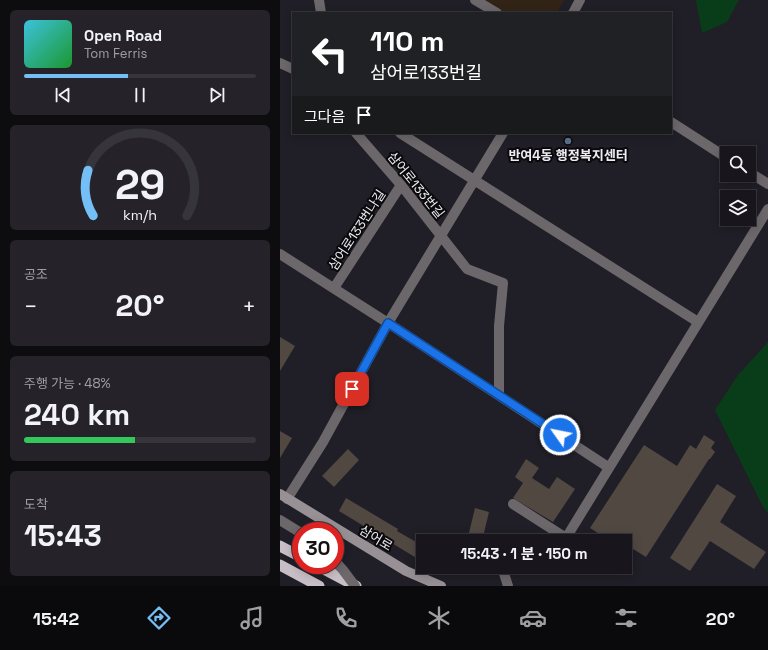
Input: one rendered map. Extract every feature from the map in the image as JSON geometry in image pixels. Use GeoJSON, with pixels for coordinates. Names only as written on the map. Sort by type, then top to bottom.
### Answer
{"type":"FeatureCollection","features":[{"type":"Feature","properties":{"kind":"highway"},"geometry":{"type":"LineString","coordinates":[[280,546],[292,552]]}},
{"type":"Feature","properties":{"kind":"highway"},"geometry":{"type":"LineString","coordinates":[[280,565],[319,586]]}},
{"type":"Feature","properties":{"kind":"highway"},"geometry":{"type":"LineString","coordinates":[[333,574],[355,586]]}},
{"type":"Feature","properties":{"kind":"main road","name":"삼어로"},"geometry":{"type":"LineString","coordinates":[[284,497],[406,571],[441,586]]}},
{"type":"Feature","properties":{"kind":"street"},"geometry":{"type":"LineString","coordinates":[[319,0],[320,12]]}},
{"type":"Feature","properties":{"kind":"street"},"geometry":{"type":"LineString","coordinates":[[475,0],[495,12]]}},
{"type":"Feature","properties":{"kind":"street"},"geometry":{"type":"LineString","coordinates":[[574,12],[580,0]]}},
{"type":"Feature","properties":{"kind":"street"},"geometry":{"type":"LineString","coordinates":[[280,63],[292,69]]}},
{"type":"Feature","properties":{"kind":"street"},"geometry":{"type":"LineString","coordinates":[[672,123],[720,154]]}},
{"type":"Feature","properties":{"kind":"street","name":"삼어로133번길"},"geometry":{"type":"LineString","coordinates":[[357,134],[401,185],[441,236]]}},
{"type":"Feature","properties":{"kind":"street"},"geometry":{"type":"LineString","coordinates":[[402,134],[698,322]]}},
{"type":"Feature","properties":{"kind":"street","name":"삼어로133번길"},"geometry":{"type":"LineString","coordinates":[[284,497],[323,442],[388,323],[502,134]]}},
{"type":"Feature","properties":{"kind":"street"},"geometry":{"type":"LineString","coordinates":[[756,176],[768,184]]}},
{"type":"Feature","properties":{"kind":"street","name":"삼어로133번나길"},"geometry":{"type":"LineString","coordinates":[[334,288],[401,185]]}},
{"type":"Feature","properties":{"kind":"street"},"geometry":{"type":"LineString","coordinates":[[568,534],[608,467],[768,209]]}},
{"type":"Feature","properties":{"kind":"street"},"geometry":{"type":"LineString","coordinates":[[441,236],[467,269],[504,283],[499,326],[499,395]]}},
{"type":"Feature","properties":{"kind":"street"},"geometry":{"type":"LineString","coordinates":[[280,254],[608,467]]}},
{"type":"Feature","properties":{"kind":"street"},"geometry":{"type":"LineString","coordinates":[[512,504],[560,534]]}},
{"type":"Feature","properties":{"kind":"street"},"geometry":{"type":"LineString","coordinates":[[280,520],[292,527]]}},
{"type":"Feature","properties":{"kind":"street"},"geometry":{"type":"LineString","coordinates":[[344,571],[355,586]]}},
{"type":"Feature","properties":{"kind":"street"},"geometry":{"type":"LineString","coordinates":[[504,574],[508,586]]}},
{"type":"Feature","properties":{"kind":"shaded area"},"geometry":{"type":"Polygon","coordinates":[[[475,0],[564,0],[558,12],[495,12],[475,0]]]}},
{"type":"Feature","properties":{"kind":"green space"},"geometry":{"type":"Polygon","coordinates":[[[696,0],[739,0],[727,22],[702,33],[696,0]]]}},
{"type":"Feature","properties":{"kind":"green space"},"geometry":{"type":"Polygon","coordinates":[[[768,342],[768,513],[763,507],[715,410],[738,375],[768,342]]]}},
{"type":"Feature","properties":{"kind":"building"},"geometry":{"type":"Polygon","coordinates":[[[280,337],[295,346],[280,371],[280,337]]]}},
{"type":"Feature","properties":{"kind":"building"},"geometry":{"type":"Polygon","coordinates":[[[280,431],[292,438],[280,458],[280,431]]]}},
{"type":"Feature","properties":{"kind":"building"},"geometry":{"type":"Polygon","coordinates":[[[704,435],[715,442],[711,448],[715,452],[646,557],[632,548],[632,534],[600,534],[590,528],[644,445],[677,466],[690,445],[696,449],[704,435]]]}},
{"type":"Feature","properties":{"kind":"building"},"geometry":{"type":"Polygon","coordinates":[[[348,449],[359,460],[334,487],[322,476],[348,449]]]}},
{"type":"Feature","properties":{"kind":"building"},"geometry":{"type":"Polygon","coordinates":[[[526,459],[539,468],[532,478],[549,489],[557,477],[575,489],[553,522],[513,498],[523,483],[515,477],[526,459]]]}},
{"type":"Feature","properties":{"kind":"building"},"geometry":{"type":"Polygon","coordinates":[[[717,484],[736,496],[720,522],[766,552],[754,569],[710,541],[690,571],[670,558],[717,484]]]}},
{"type":"Feature","properties":{"kind":"building"},"geometry":{"type":"Polygon","coordinates":[[[346,498],[398,529],[397,531],[416,542],[416,558],[339,511],[346,498]]]}},
{"type":"Feature","properties":{"kind":"building"},"geometry":{"type":"Polygon","coordinates":[[[475,508],[489,512],[484,534],[469,534],[475,508]]]}},
{"type":"Feature","properties":{"kind":"place","name":"반여4동 행정복지센터"},"geometry":{"type":"Point","coordinates":[568,141]}},
{"type":"Feature","properties":{"kind":"route"},"geometry":{"type":"LineString","coordinates":[[352,389],[388,323],[560,435]]}}]}
